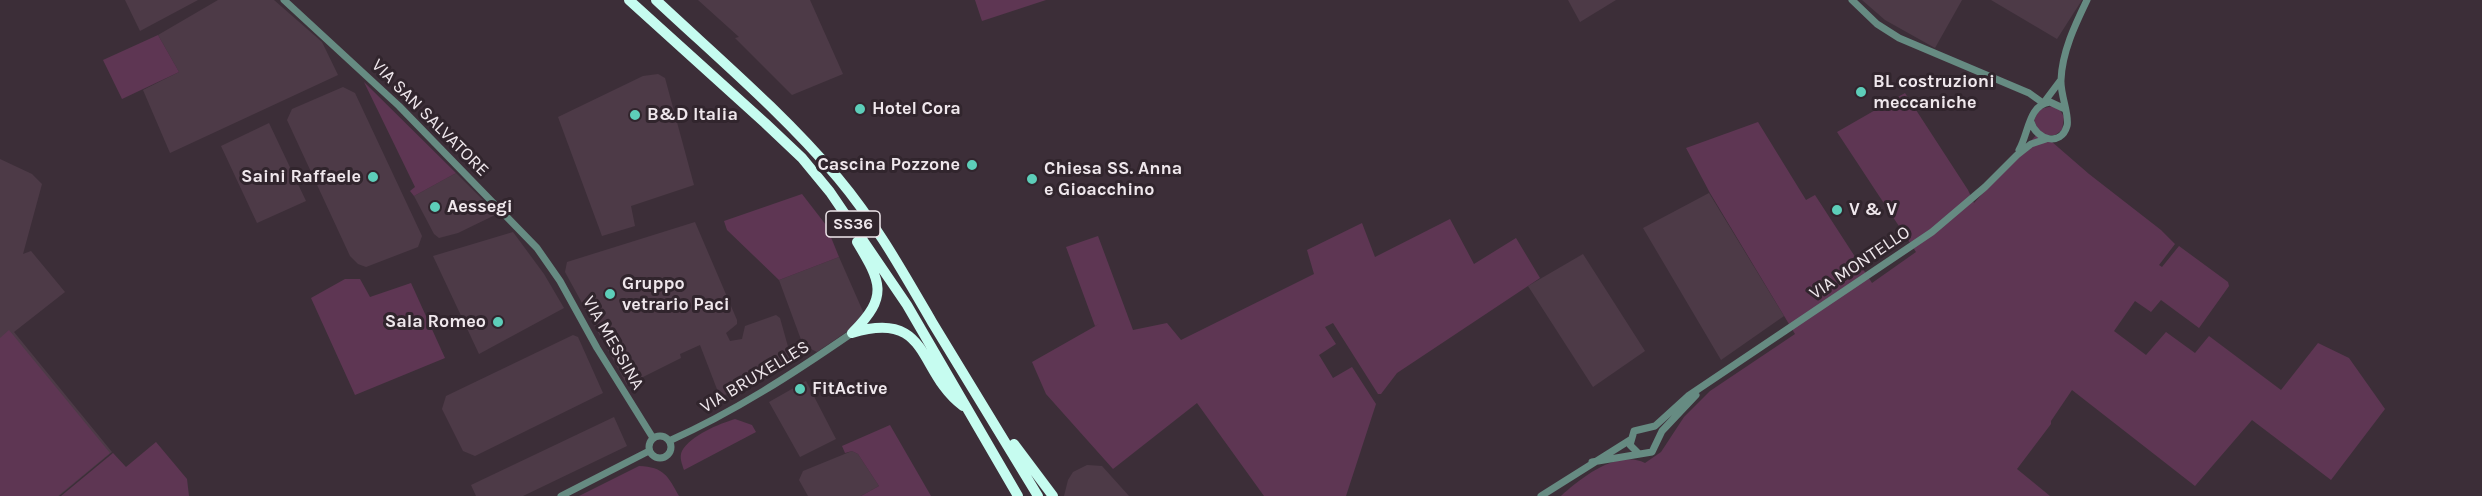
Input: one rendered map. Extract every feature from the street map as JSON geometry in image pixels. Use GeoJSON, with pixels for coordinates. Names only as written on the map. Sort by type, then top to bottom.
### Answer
{"type":"FeatureCollection","features":[{"type":"Feature","properties":{"kind":"highway","name":"SS36"},"geometry":{"type":"LineString","coordinates":[[630,0],[802,158],[852,222],[907,305],[1018,496]]}},
{"type":"Feature","properties":{"kind":"highway","name":"SS36"},"geometry":{"type":"LineString","coordinates":[[656,0],[753,90],[810,146],[839,179],[867,216],[898,264],[1038,496]]}},
{"type":"Feature","properties":{"kind":"highway"},"geometry":{"type":"LineString","coordinates":[[852,222],[852,233],[875,273],[878,288],[876,304],[866,319],[852,333]]}},
{"type":"Feature","properties":{"kind":"highway"},"geometry":{"type":"LineString","coordinates":[[852,333],[873,326],[887,326],[903,331],[917,342],[949,396],[968,410]]}},
{"type":"Feature","properties":{"kind":"highway"},"geometry":{"type":"LineString","coordinates":[[984,407],[1053,496]]}},
{"type":"Feature","properties":{"kind":"street","name":"VIA SAN SALVATORE"},"geometry":{"type":"LineString","coordinates":[[284,0],[399,106],[511,220],[548,263]]}},
{"type":"Feature","properties":{"kind":"street"},"geometry":{"type":"LineString","coordinates":[[1852,0],[1890,33],[2029,93],[2044,103],[2055,103],[2065,109]]}},
{"type":"Feature","properties":{"kind":"street"},"geometry":{"type":"LineString","coordinates":[[2035,109],[2054,92],[2061,79],[2074,27],[2086,0]]}},
{"type":"Feature","properties":{"kind":"street"},"geometry":{"type":"LineString","coordinates":[[2029,93],[2035,109],[2031,122],[2036,133],[2046,139],[2057,138],[2065,131],[2068,123],[2061,79]]}},
{"type":"Feature","properties":{"kind":"street","name":"VIA MONTELLO"},"geometry":{"type":"LineString","coordinates":[[2017,155],[2031,122]]}},
{"type":"Feature","properties":{"kind":"street","name":"VIA MONTELLO"},"geometry":{"type":"LineString","coordinates":[[1647,428],[1655,426],[1678,404],[1899,255],[1969,202],[2029,145],[2046,139]]}},
{"type":"Feature","properties":{"kind":"street","name":"VIA MESSINA"},"geometry":{"type":"LineString","coordinates":[[548,263],[653,438]]}},
{"type":"Feature","properties":{"kind":"street","name":"VIA BRUXELLES"},"geometry":{"type":"LineString","coordinates":[[669,441],[768,388],[852,333]]}},
{"type":"Feature","properties":{"kind":"street","name":"VIA MONTELLO"},"geometry":{"type":"LineString","coordinates":[[1658,439],[1671,422],[1710,383]]}},
{"type":"Feature","properties":{"kind":"street"},"geometry":{"type":"LineString","coordinates":[[1541,496],[1592,462],[1621,447],[1630,440],[1634,431],[1647,428],[1655,433],[1658,439],[1652,452],[1592,462]]}},
{"type":"Feature","properties":{"kind":"street"},"geometry":{"type":"LineString","coordinates":[[662,435],[669,441],[670,451],[666,456],[654,457],[649,451],[649,444],[653,438],[662,435]]}},
{"type":"Feature","properties":{"kind":"street"},"geometry":{"type":"LineString","coordinates":[[1630,440],[1632,448],[1639,454]]}},
{"type":"Feature","properties":{"kind":"street"},"geometry":{"type":"LineString","coordinates":[[561,496],[649,451]]}},
{"type":"Feature","properties":{"kind":"shaded area"},"geometry":{"type":"Polygon","coordinates":[[[125,0],[198,0],[140,31],[125,0]]]}},
{"type":"Feature","properties":{"kind":"shaded area"},"geometry":{"type":"Polygon","coordinates":[[[218,0],[274,0],[322,42],[338,75],[170,153],[143,90],[179,72],[158,35],[218,0]]]}},
{"type":"Feature","properties":{"kind":"shaded area"},"geometry":{"type":"Polygon","coordinates":[[[698,0],[810,0],[843,74],[792,95],[735,38],[739,37],[698,0]]]}},
{"type":"Feature","properties":{"kind":"shaded area"},"geometry":{"type":"Polygon","coordinates":[[[975,0],[1046,0],[982,21],[975,0]]]}},
{"type":"Feature","properties":{"kind":"shaded area"},"geometry":{"type":"Polygon","coordinates":[[[1568,0],[1616,0],[1580,22],[1568,0]]]}},
{"type":"Feature","properties":{"kind":"shaded area"},"geometry":{"type":"Polygon","coordinates":[[[1862,0],[1962,0],[1935,48],[1885,20],[1862,0]]]}},
{"type":"Feature","properties":{"kind":"shaded area"},"geometry":{"type":"Polygon","coordinates":[[[1991,0],[2082,0],[2057,39],[1991,0]]]}},
{"type":"Feature","properties":{"kind":"shaded area"},"geometry":{"type":"Polygon","coordinates":[[[158,35],[179,72],[122,99],[103,60],[158,35]]]}},
{"type":"Feature","properties":{"kind":"shaded area"},"geometry":{"type":"Polygon","coordinates":[[[658,74],[665,78],[694,185],[631,206],[635,226],[602,236],[558,117],[643,76],[658,74]]]}},
{"type":"Feature","properties":{"kind":"shaded area"},"geometry":{"type":"Polygon","coordinates":[[[364,82],[456,173],[414,196],[410,191],[415,187],[364,82]]]}},
{"type":"Feature","properties":{"kind":"shaded area"},"geometry":{"type":"Polygon","coordinates":[[[343,87],[355,93],[422,236],[418,247],[366,267],[358,264],[350,256],[287,120],[292,109],[343,87]]]}},
{"type":"Feature","properties":{"kind":"shaded area"},"geometry":{"type":"Polygon","coordinates":[[[1905,93],[1968,190],[1974,203],[2039,132],[2034,120],[2040,109],[2053,106],[2060,110],[2064,117],[2062,130],[2055,135],[2044,135],[2089,174],[2161,230],[2175,244],[2159,265],[2162,267],[2179,246],[2228,282],[2229,286],[2199,328],[2161,300],[2151,312],[2135,301],[2114,331],[2146,355],[2166,332],[2195,353],[2209,336],[2281,390],[2318,343],[2349,358],[2385,409],[2331,480],[2252,420],[2195,486],[2072,390],[2051,424],[2017,469],[2050,496],[1561,496],[1589,474],[1611,463],[1634,460],[1645,463],[1661,452],[1684,417],[1710,391],[1795,334],[1710,193],[1686,148],[1758,122],[1806,200],[1815,195],[1872,283],[1916,252],[1837,132],[1905,93]]]}},
{"type":"Feature","properties":{"kind":"shaded area"},"geometry":{"type":"Polygon","coordinates":[[[269,123],[306,201],[257,223],[221,146],[269,123]]]}},
{"type":"Feature","properties":{"kind":"shaded area"},"geometry":{"type":"Polygon","coordinates":[[[0,159],[32,174],[42,184],[23,254],[31,251],[65,292],[14,332],[112,452],[59,496],[0,496],[0,159]]]}},
{"type":"Feature","properties":{"kind":"shaded area"},"geometry":{"type":"Polygon","coordinates":[[[456,173],[492,209],[495,215],[458,233],[439,238],[434,234],[414,196],[456,173]]]}},
{"type":"Feature","properties":{"kind":"shaded area"},"geometry":{"type":"Polygon","coordinates":[[[1709,193],[1784,316],[1721,360],[1643,228],[1709,193]]]}},
{"type":"Feature","properties":{"kind":"shaded area"},"geometry":{"type":"Polygon","coordinates":[[[802,194],[826,225],[839,257],[779,280],[727,230],[724,221],[802,194]]]}},
{"type":"Feature","properties":{"kind":"shaded area"},"geometry":{"type":"Polygon","coordinates":[[[1450,219],[1474,264],[1516,238],[1540,278],[1397,373],[1381,394],[1378,394],[1333,323],[1325,327],[1336,344],[1319,355],[1333,378],[1352,367],[1376,404],[1346,496],[1264,496],[1197,403],[1113,469],[1046,394],[1032,362],[1099,324],[1095,326],[1066,247],[1098,236],[1133,330],[1167,323],[1181,340],[1314,274],[1307,250],[1362,223],[1375,257],[1450,219]]]}},
{"type":"Feature","properties":{"kind":"shaded area"},"geometry":{"type":"Polygon","coordinates":[[[695,222],[737,320],[737,324],[726,333],[730,341],[742,339],[745,326],[776,315],[780,318],[792,361],[789,366],[757,383],[720,397],[700,345],[680,354],[681,358],[627,385],[565,272],[567,262],[695,222]]]}},
{"type":"Feature","properties":{"kind":"shaded area"},"geometry":{"type":"Polygon","coordinates":[[[513,232],[544,274],[564,308],[479,354],[433,256],[513,232]]]}},
{"type":"Feature","properties":{"kind":"shaded area"},"geometry":{"type":"Polygon","coordinates":[[[1583,254],[1645,351],[1593,387],[1528,286],[1583,254]]]}},
{"type":"Feature","properties":{"kind":"shaded area"},"geometry":{"type":"Polygon","coordinates":[[[839,257],[865,316],[861,322],[817,352],[803,345],[779,280],[839,257]]]}},
{"type":"Feature","properties":{"kind":"shaded area"},"geometry":{"type":"Polygon","coordinates":[[[345,279],[360,279],[370,297],[411,283],[445,358],[355,395],[311,298],[345,279]]]}},
{"type":"Feature","properties":{"kind":"shaded area"},"geometry":{"type":"Polygon","coordinates":[[[9,330],[110,453],[58,496],[0,496],[0,338],[9,330]]]}},
{"type":"Feature","properties":{"kind":"shaded area"},"geometry":{"type":"Polygon","coordinates":[[[573,335],[578,337],[603,393],[475,456],[463,451],[442,409],[446,396],[573,335]]]}},
{"type":"Feature","properties":{"kind":"shaded area"},"geometry":{"type":"Polygon","coordinates":[[[806,381],[836,439],[800,457],[769,402],[806,381]]]}},
{"type":"Feature","properties":{"kind":"shaded area"},"geometry":{"type":"Polygon","coordinates":[[[614,417],[627,446],[523,496],[476,496],[471,485],[614,417]]]}},
{"type":"Feature","properties":{"kind":"shaded area"},"geometry":{"type":"Polygon","coordinates":[[[735,419],[752,425],[756,432],[684,470],[681,456],[686,445],[706,431],[735,419]]]}},
{"type":"Feature","properties":{"kind":"shaded area"},"geometry":{"type":"Polygon","coordinates":[[[890,425],[931,496],[861,496],[879,486],[858,454],[852,451],[845,453],[842,446],[890,425]]]}},
{"type":"Feature","properties":{"kind":"shaded area"},"geometry":{"type":"Polygon","coordinates":[[[156,442],[187,479],[189,496],[61,496],[113,453],[126,467],[156,442]]]}},
{"type":"Feature","properties":{"kind":"shaded area"},"geometry":{"type":"Polygon","coordinates":[[[852,451],[858,454],[879,486],[861,496],[808,496],[799,480],[803,471],[852,451]]]}},
{"type":"Feature","properties":{"kind":"shaded area"},"geometry":{"type":"Polygon","coordinates":[[[1087,465],[1102,466],[1129,496],[1064,496],[1068,480],[1073,472],[1087,465]]]}},
{"type":"Feature","properties":{"kind":"shaded area"},"geometry":{"type":"Polygon","coordinates":[[[639,466],[654,468],[664,474],[679,496],[579,496],[639,466]]]}},
{"type":"Feature","properties":{"kind":"place","name":"BL costruzioni meccaniche"},"geometry":{"type":"Point","coordinates":[1861,92]}},
{"type":"Feature","properties":{"kind":"place","name":"Hotel Cora"},"geometry":{"type":"Point","coordinates":[860,109]}},
{"type":"Feature","properties":{"kind":"place","name":"B&D Italia"},"geometry":{"type":"Point","coordinates":[635,115]}},
{"type":"Feature","properties":{"kind":"place","name":"Cascina Pozzone"},"geometry":{"type":"Point","coordinates":[972,165]}},
{"type":"Feature","properties":{"kind":"place","name":"Saini Raffaele"},"geometry":{"type":"Point","coordinates":[373,177]}},
{"type":"Feature","properties":{"kind":"place","name":"Chiesa SS. Anna e Gioacchino"},"geometry":{"type":"Point","coordinates":[1032,179]}},
{"type":"Feature","properties":{"kind":"place","name":"Aessegi"},"geometry":{"type":"Point","coordinates":[435,207]}},
{"type":"Feature","properties":{"kind":"place","name":"V & V"},"geometry":{"type":"Point","coordinates":[1837,210]}},
{"type":"Feature","properties":{"kind":"place","name":"Gruppo vetrario Paci"},"geometry":{"type":"Point","coordinates":[610,294]}},
{"type":"Feature","properties":{"kind":"place","name":"Sala Romeo"},"geometry":{"type":"Point","coordinates":[498,322]}},
{"type":"Feature","properties":{"kind":"place","name":"FitActive"},"geometry":{"type":"Point","coordinates":[800,389]}}]}
